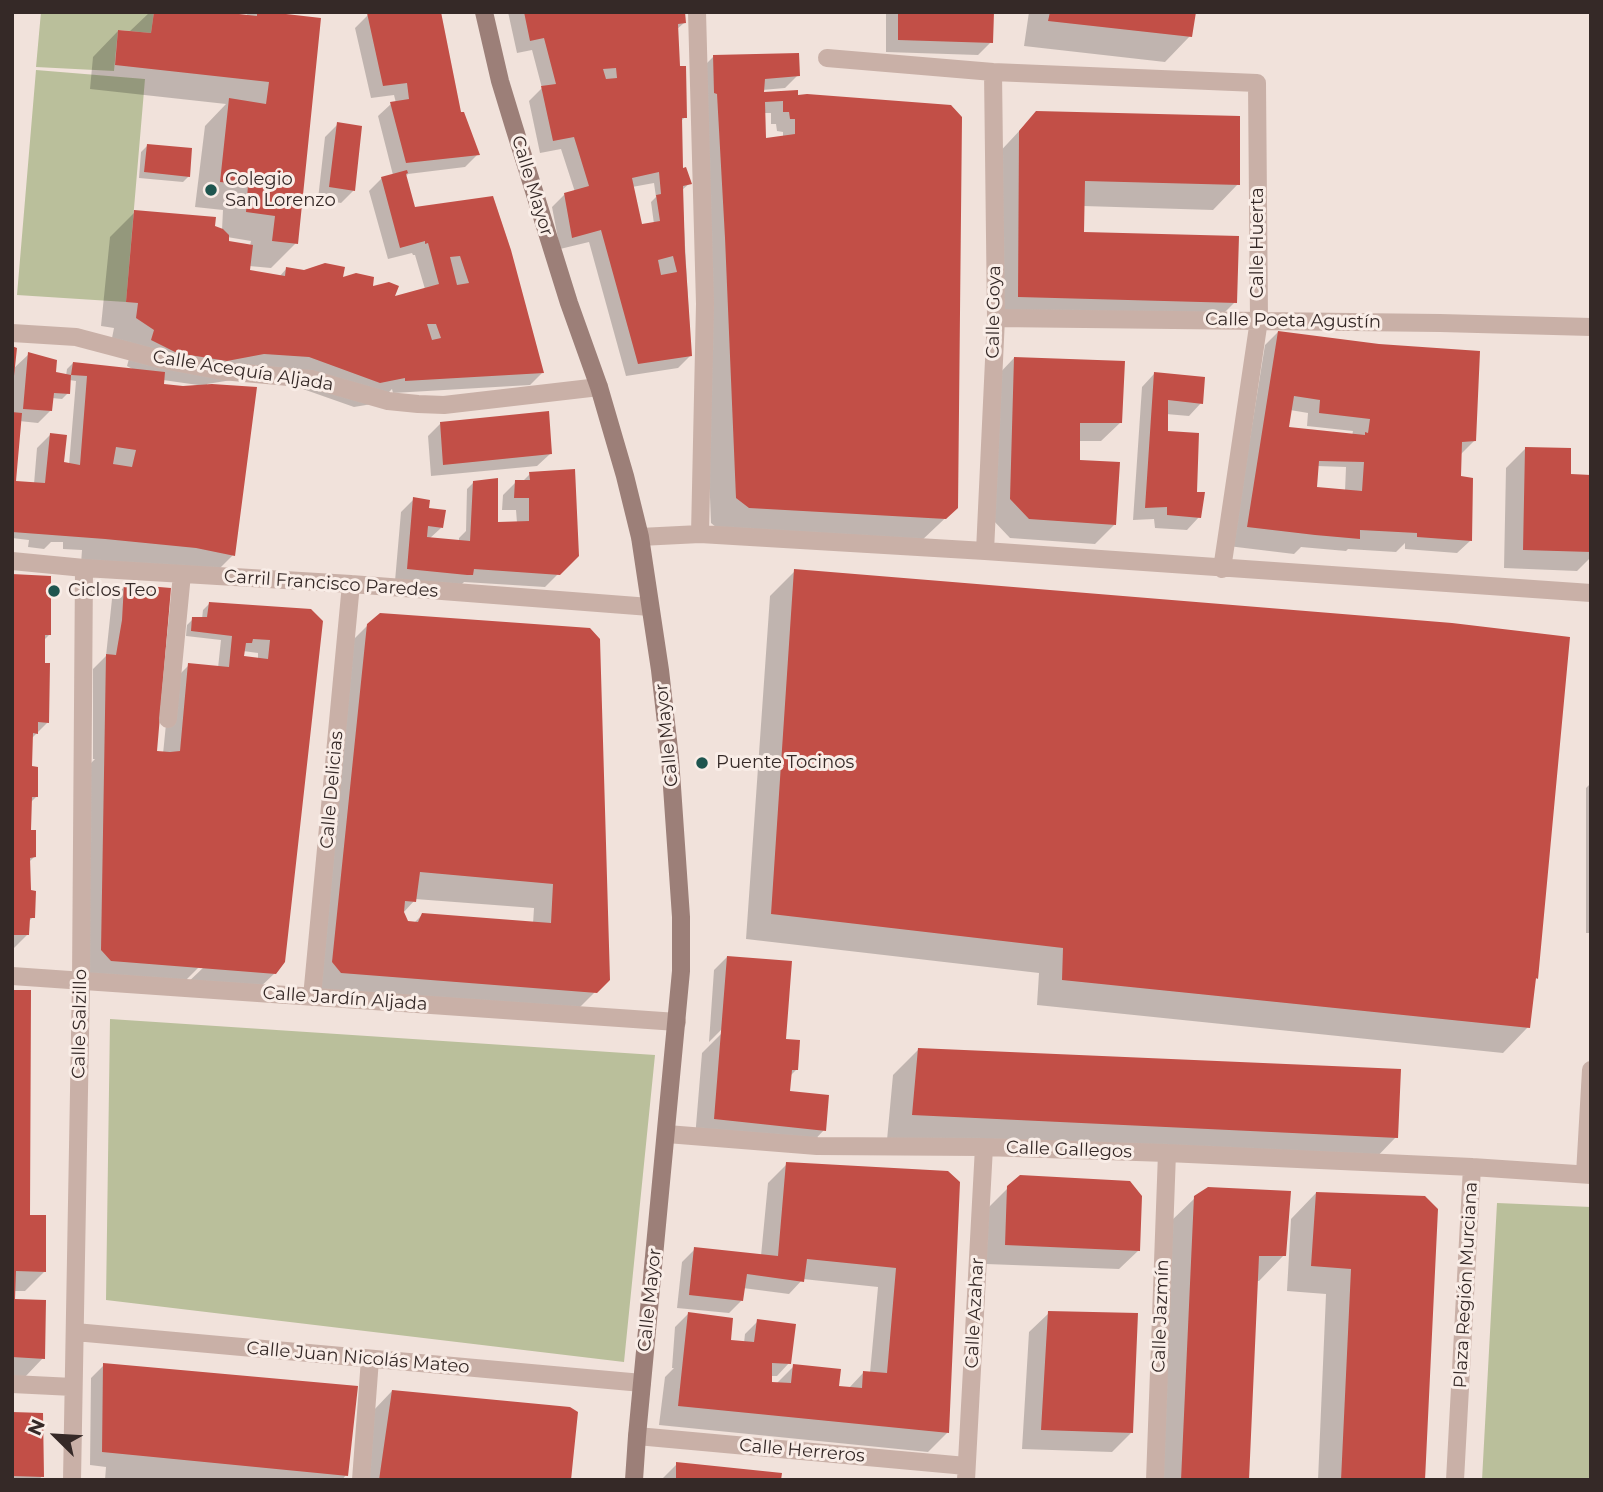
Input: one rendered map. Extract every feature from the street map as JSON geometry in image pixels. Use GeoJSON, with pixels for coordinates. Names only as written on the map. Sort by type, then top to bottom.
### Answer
{"type":"FeatureCollection","features":[{"type":"Feature","properties":{"kind":"main road","name":"Calle Mayor"},"geometry":{"type":"LineString","coordinates":[[484,12],[500,81],[534,193],[625,476],[640,537],[668,745],[678,856],[681,971],[634,1480]]}},
{"type":"Feature","properties":{"kind":"street"},"geometry":{"type":"LineString","coordinates":[[697,12],[705,304],[700,534]]}},
{"type":"Feature","properties":{"kind":"street"},"geometry":{"type":"LineString","coordinates":[[827,58],[993,72]]}},
{"type":"Feature","properties":{"kind":"street","name":"Calle Huerta"},"geometry":{"type":"LineString","coordinates":[[993,72],[1257,83],[1259,320],[1222,569]]}},
{"type":"Feature","properties":{"kind":"street","name":"Calle Goya"},"geometry":{"type":"LineString","coordinates":[[985,551],[996,318],[993,72]]}},
{"type":"Feature","properties":{"kind":"street","name":"Calle Poeta Agustín"},"geometry":{"type":"LineString","coordinates":[[996,318],[1591,327]]}},
{"type":"Feature","properties":{"kind":"street","name":"Calle Acequía Aljada"},"geometry":{"type":"LineString","coordinates":[[12,333],[76,337],[163,360],[222,371],[311,379],[388,401],[418,404],[444,405],[598,387]]}},
{"type":"Feature","properties":{"kind":"street"},"geometry":{"type":"LineString","coordinates":[[640,537],[700,534],[1591,593]]}},
{"type":"Feature","properties":{"kind":"street","name":"Carril Francisco Paredes"},"geometry":{"type":"LineString","coordinates":[[12,561],[650,607]]}},
{"type":"Feature","properties":{"kind":"street","name":"Calle Salzillo"},"geometry":{"type":"LineString","coordinates":[[72,1480],[84,568]]}},
{"type":"Feature","properties":{"kind":"street"},"geometry":{"type":"LineString","coordinates":[[168,719],[182,574]]}},
{"type":"Feature","properties":{"kind":"street","name":"Calle Delicias"},"geometry":{"type":"LineString","coordinates":[[312,997],[351,584]]}},
{"type":"Feature","properties":{"kind":"street","name":"Calle Jardín Aljada"},"geometry":{"type":"LineString","coordinates":[[12,976],[677,1023]]}},
{"type":"Feature","properties":{"kind":"street"},"geometry":{"type":"LineString","coordinates":[[1588,1175],[1591,1070]]}},
{"type":"Feature","properties":{"kind":"street","name":"Calle Gallegos"},"geometry":{"type":"LineString","coordinates":[[667,1134],[817,1146],[984,1147],[1472,1167]]}},
{"type":"Feature","properties":{"kind":"street","name":"Calle Azahar"},"geometry":{"type":"LineString","coordinates":[[966,1473],[984,1147]]}},
{"type":"Feature","properties":{"kind":"street","name":"Calle Jazmín"},"geometry":{"type":"LineString","coordinates":[[1154,1480],[1167,1153]]}},
{"type":"Feature","properties":{"kind":"street","name":"Plaza Región Murciana"},"geometry":{"type":"LineString","coordinates":[[1455,1480],[1472,1167],[1588,1175]]}},
{"type":"Feature","properties":{"kind":"street","name":"Calle Juan Nicolás Mateo"},"geometry":{"type":"LineString","coordinates":[[75,1332],[642,1383]]}},
{"type":"Feature","properties":{"kind":"street"},"geometry":{"type":"LineString","coordinates":[[361,1480],[370,1359]]}},
{"type":"Feature","properties":{"kind":"street"},"geometry":{"type":"LineString","coordinates":[[12,1384],[74,1387]]}},
{"type":"Feature","properties":{"kind":"street","name":"Calle Herreros"},"geometry":{"type":"LineString","coordinates":[[637,1436],[966,1473]]}},
{"type":"Feature","properties":{"kind":"green space"},"geometry":{"type":"Polygon","coordinates":[[[41,12],[154,12],[151,33],[118,30],[114,71],[36,67],[41,12]]]}},
{"type":"Feature","properties":{"kind":"green space"},"geometry":{"type":"Polygon","coordinates":[[[36,70],[145,79],[126,302],[17,295],[36,70]]]}},
{"type":"Feature","properties":{"kind":"green space"},"geometry":{"type":"Polygon","coordinates":[[[110,1019],[655,1055],[624,1362],[106,1300],[110,1019]]]}},
{"type":"Feature","properties":{"kind":"green space"},"geometry":{"type":"Polygon","coordinates":[[[1497,1203],[1591,1207],[1591,1480],[1482,1480],[1497,1203]]]}},
{"type":"Feature","properties":{"kind":"building"},"geometry":{"type":"Polygon","coordinates":[[[154,12],[221,12],[257,16],[257,12],[286,12],[321,18],[298,244],[272,241],[275,216],[246,212],[248,185],[220,182],[229,98],[266,104],[269,82],[115,65],[118,30],[151,33],[154,12]]]}},
{"type":"Feature","properties":{"kind":"building"},"geometry":{"type":"Polygon","coordinates":[[[441,12],[461,112],[464,112],[480,155],[406,163],[390,102],[409,99],[407,83],[383,86],[367,13],[441,12]]]}},
{"type":"Feature","properties":{"kind":"building"},"geometry":{"type":"Polygon","coordinates":[[[524,12],[685,12],[686,23],[678,24],[680,66],[686,66],[687,118],[682,118],[683,168],[686,167],[692,184],[683,186],[692,356],[638,364],[601,230],[572,238],[564,193],[589,186],[574,137],[553,141],[541,86],[556,84],[544,38],[530,41],[524,12]],[[616,68],[603,69],[606,79],[617,78],[616,68]],[[659,172],[632,178],[642,224],[660,221],[656,195],[661,194],[659,172]],[[673,256],[658,260],[661,275],[677,272],[673,256]]]}},
{"type":"Feature","properties":{"kind":"building"},"geometry":{"type":"Polygon","coordinates":[[[898,12],[994,12],[993,43],[898,40],[898,12]]]}},
{"type":"Feature","properties":{"kind":"building"},"geometry":{"type":"Polygon","coordinates":[[[1050,12],[1196,12],[1192,37],[1048,21],[1050,12]]]}},
{"type":"Feature","properties":{"kind":"building"},"geometry":{"type":"Polygon","coordinates":[[[799,53],[800,76],[765,79],[764,92],[798,90],[798,95],[951,105],[962,117],[958,508],[946,519],[749,508],[736,498],[725,238],[713,55],[799,53]],[[783,101],[765,102],[766,138],[795,134],[795,119],[790,119],[789,112],[783,112],[783,101]]]}},
{"type":"Feature","properties":{"kind":"building"},"geometry":{"type":"Polygon","coordinates":[[[1036,111],[1240,116],[1240,185],[1085,181],[1084,232],[1239,236],[1237,303],[1018,297],[1019,131],[1036,111]]]}},
{"type":"Feature","properties":{"kind":"building"},"geometry":{"type":"Polygon","coordinates":[[[337,122],[362,126],[355,191],[329,187],[337,122]]]}},
{"type":"Feature","properties":{"kind":"building"},"geometry":{"type":"Polygon","coordinates":[[[147,144],[192,148],[190,177],[144,172],[147,144]]]}},
{"type":"Feature","properties":{"kind":"building"},"geometry":{"type":"Polygon","coordinates":[[[407,170],[415,207],[493,196],[511,250],[544,373],[405,381],[405,378],[380,383],[309,357],[264,354],[227,361],[177,353],[151,340],[154,330],[136,318],[138,303],[126,302],[134,210],[216,217],[215,226],[229,235],[229,241],[253,245],[250,270],[285,276],[286,267],[304,270],[325,263],[345,267],[343,277],[356,273],[374,277],[373,286],[389,282],[399,286],[395,296],[439,284],[428,243],[425,244],[425,241],[400,248],[381,177],[407,170]],[[460,256],[450,257],[457,285],[469,283],[460,256]],[[427,324],[432,340],[441,338],[436,324],[427,324]]]}},
{"type":"Feature","properties":{"kind":"building"},"geometry":{"type":"Polygon","coordinates":[[[1278,331],[1379,344],[1480,351],[1476,441],[1462,442],[1461,476],[1473,478],[1472,541],[1417,537],[1417,533],[1360,530],[1360,539],[1247,527],[1278,331]],[[1294,396],[1289,427],[1365,435],[1365,432],[1368,433],[1370,419],[1319,413],[1320,400],[1294,396]],[[1319,461],[1317,487],[1362,491],[1364,462],[1319,461]]]}},
{"type":"Feature","properties":{"kind":"building"},"geometry":{"type":"Polygon","coordinates":[[[12,346],[17,348],[14,376],[12,376],[12,346]]]}},
{"type":"Feature","properties":{"kind":"building"},"geometry":{"type":"Polygon","coordinates":[[[28,352],[57,360],[56,372],[71,375],[70,394],[54,393],[52,411],[23,409],[28,352]]]}},
{"type":"Feature","properties":{"kind":"building"},"geometry":{"type":"Polygon","coordinates":[[[1014,357],[1125,361],[1122,423],[1080,423],[1080,460],[1120,462],[1116,525],[1029,519],[1010,499],[1014,357]]]}},
{"type":"Feature","properties":{"kind":"building"},"geometry":{"type":"Polygon","coordinates":[[[73,362],[165,372],[164,384],[257,387],[235,556],[196,548],[12,532],[12,412],[22,413],[16,481],[45,483],[50,433],[67,435],[64,462],[80,465],[87,376],[71,375],[73,362]],[[116,447],[113,464],[132,467],[136,450],[116,447]]]}},
{"type":"Feature","properties":{"kind":"building"},"geometry":{"type":"Polygon","coordinates":[[[1154,372],[1205,377],[1203,404],[1168,400],[1168,431],[1199,433],[1197,492],[1205,492],[1201,518],[1167,515],[1167,507],[1145,508],[1154,372]]]}},
{"type":"Feature","properties":{"kind":"building"},"geometry":{"type":"Polygon","coordinates":[[[549,411],[552,454],[443,465],[440,422],[549,411]]]}},
{"type":"Feature","properties":{"kind":"building"},"geometry":{"type":"Polygon","coordinates":[[[1525,447],[1571,448],[1571,474],[1591,475],[1591,552],[1523,550],[1525,447]]]}},
{"type":"Feature","properties":{"kind":"building"},"geometry":{"type":"Polygon","coordinates":[[[575,469],[579,556],[560,575],[474,569],[473,575],[467,575],[407,569],[413,497],[430,500],[429,508],[446,510],[443,528],[428,526],[427,537],[470,541],[473,481],[498,478],[498,522],[529,521],[529,498],[514,498],[515,480],[530,480],[529,472],[575,469]]]}},
{"type":"Feature","properties":{"kind":"building"},"geometry":{"type":"Polygon","coordinates":[[[794,569],[1452,623],[1570,637],[1538,979],[1536,978],[1530,1028],[1062,980],[1063,948],[771,914],[794,569]]]}},
{"type":"Feature","properties":{"kind":"building"},"geometry":{"type":"Polygon","coordinates":[[[12,574],[51,576],[51,635],[45,635],[45,663],[50,663],[49,723],[38,722],[38,734],[33,733],[32,766],[38,767],[38,797],[32,797],[31,830],[36,830],[36,857],[30,858],[31,890],[36,891],[35,918],[30,918],[29,935],[12,935],[12,574]]]}},
{"type":"Feature","properties":{"kind":"building"},"geometry":{"type":"Polygon","coordinates":[[[124,584],[171,588],[157,751],[170,752],[180,751],[188,663],[229,667],[232,636],[191,631],[192,617],[207,617],[209,602],[311,609],[323,621],[285,962],[276,974],[111,961],[101,950],[106,654],[116,655],[124,584]],[[253,639],[252,643],[246,643],[244,656],[268,659],[270,640],[253,639]]]}},
{"type":"Feature","properties":{"kind":"building"},"geometry":{"type":"Polygon","coordinates":[[[380,613],[590,628],[600,639],[610,980],[597,993],[341,973],[332,962],[367,624],[380,613]],[[420,872],[416,902],[405,901],[404,912],[408,921],[418,922],[422,913],[551,923],[553,884],[420,872]]]}},
{"type":"Feature","properties":{"kind":"building"},"geometry":{"type":"Polygon","coordinates":[[[727,956],[792,961],[786,1039],[800,1040],[798,1070],[792,1070],[790,1091],[829,1095],[826,1131],[714,1119],[727,956]]]}},
{"type":"Feature","properties":{"kind":"building"},"geometry":{"type":"Polygon","coordinates":[[[12,990],[31,990],[30,1215],[46,1215],[46,1272],[16,1271],[15,1299],[46,1300],[45,1359],[12,1357],[12,990]]]}},
{"type":"Feature","properties":{"kind":"building"},"geometry":{"type":"Polygon","coordinates":[[[918,1048],[1401,1069],[1398,1138],[912,1115],[918,1048]]]}},
{"type":"Feature","properties":{"kind":"building"},"geometry":{"type":"Polygon","coordinates":[[[786,1162],[948,1171],[960,1182],[949,1433],[678,1406],[688,1312],[733,1318],[731,1340],[754,1342],[757,1319],[796,1324],[791,1364],[772,1363],[772,1382],[791,1383],[793,1364],[841,1369],[839,1386],[862,1388],[863,1371],[887,1373],[896,1268],[807,1259],[804,1282],[747,1274],[743,1301],[689,1295],[694,1247],[778,1256],[786,1162]]]}},
{"type":"Feature","properties":{"kind":"building"},"geometry":{"type":"Polygon","coordinates":[[[1020,1175],[1130,1181],[1142,1196],[1140,1251],[1005,1245],[1007,1186],[1020,1175]]]}},
{"type":"Feature","properties":{"kind":"building"},"geometry":{"type":"Polygon","coordinates":[[[1208,1187],[1291,1191],[1286,1256],[1259,1256],[1249,1480],[1181,1480],[1194,1196],[1208,1187]]]}},
{"type":"Feature","properties":{"kind":"building"},"geometry":{"type":"Polygon","coordinates":[[[1316,1192],[1425,1196],[1438,1209],[1425,1480],[1341,1480],[1351,1269],[1311,1266],[1316,1192]]]}},
{"type":"Feature","properties":{"kind":"building"},"geometry":{"type":"Polygon","coordinates":[[[1048,1311],[1138,1313],[1133,1433],[1041,1430],[1048,1311]]]}},
{"type":"Feature","properties":{"kind":"building"},"geometry":{"type":"Polygon","coordinates":[[[103,1363],[358,1386],[348,1476],[102,1452],[103,1363]]]}},
{"type":"Feature","properties":{"kind":"building"},"geometry":{"type":"Polygon","coordinates":[[[392,1390],[570,1407],[578,1412],[571,1480],[379,1480],[392,1390]]]}},
{"type":"Feature","properties":{"kind":"building"},"geometry":{"type":"Polygon","coordinates":[[[12,1412],[43,1413],[44,1477],[12,1476],[12,1412]]]}},
{"type":"Feature","properties":{"kind":"building"},"geometry":{"type":"Polygon","coordinates":[[[676,1462],[782,1473],[781,1480],[676,1480],[676,1462]]]}},
{"type":"Feature","properties":{"kind":"place","name":"Colegio San Lorenzo"},"geometry":{"type":"Point","coordinates":[211,190]}},
{"type":"Feature","properties":{"kind":"place","name":"Ciclos Teo"},"geometry":{"type":"Point","coordinates":[54,591]}},
{"type":"Feature","properties":{"kind":"place","name":"Puente Tocinos"},"geometry":{"type":"Point","coordinates":[702,763]}}]}
